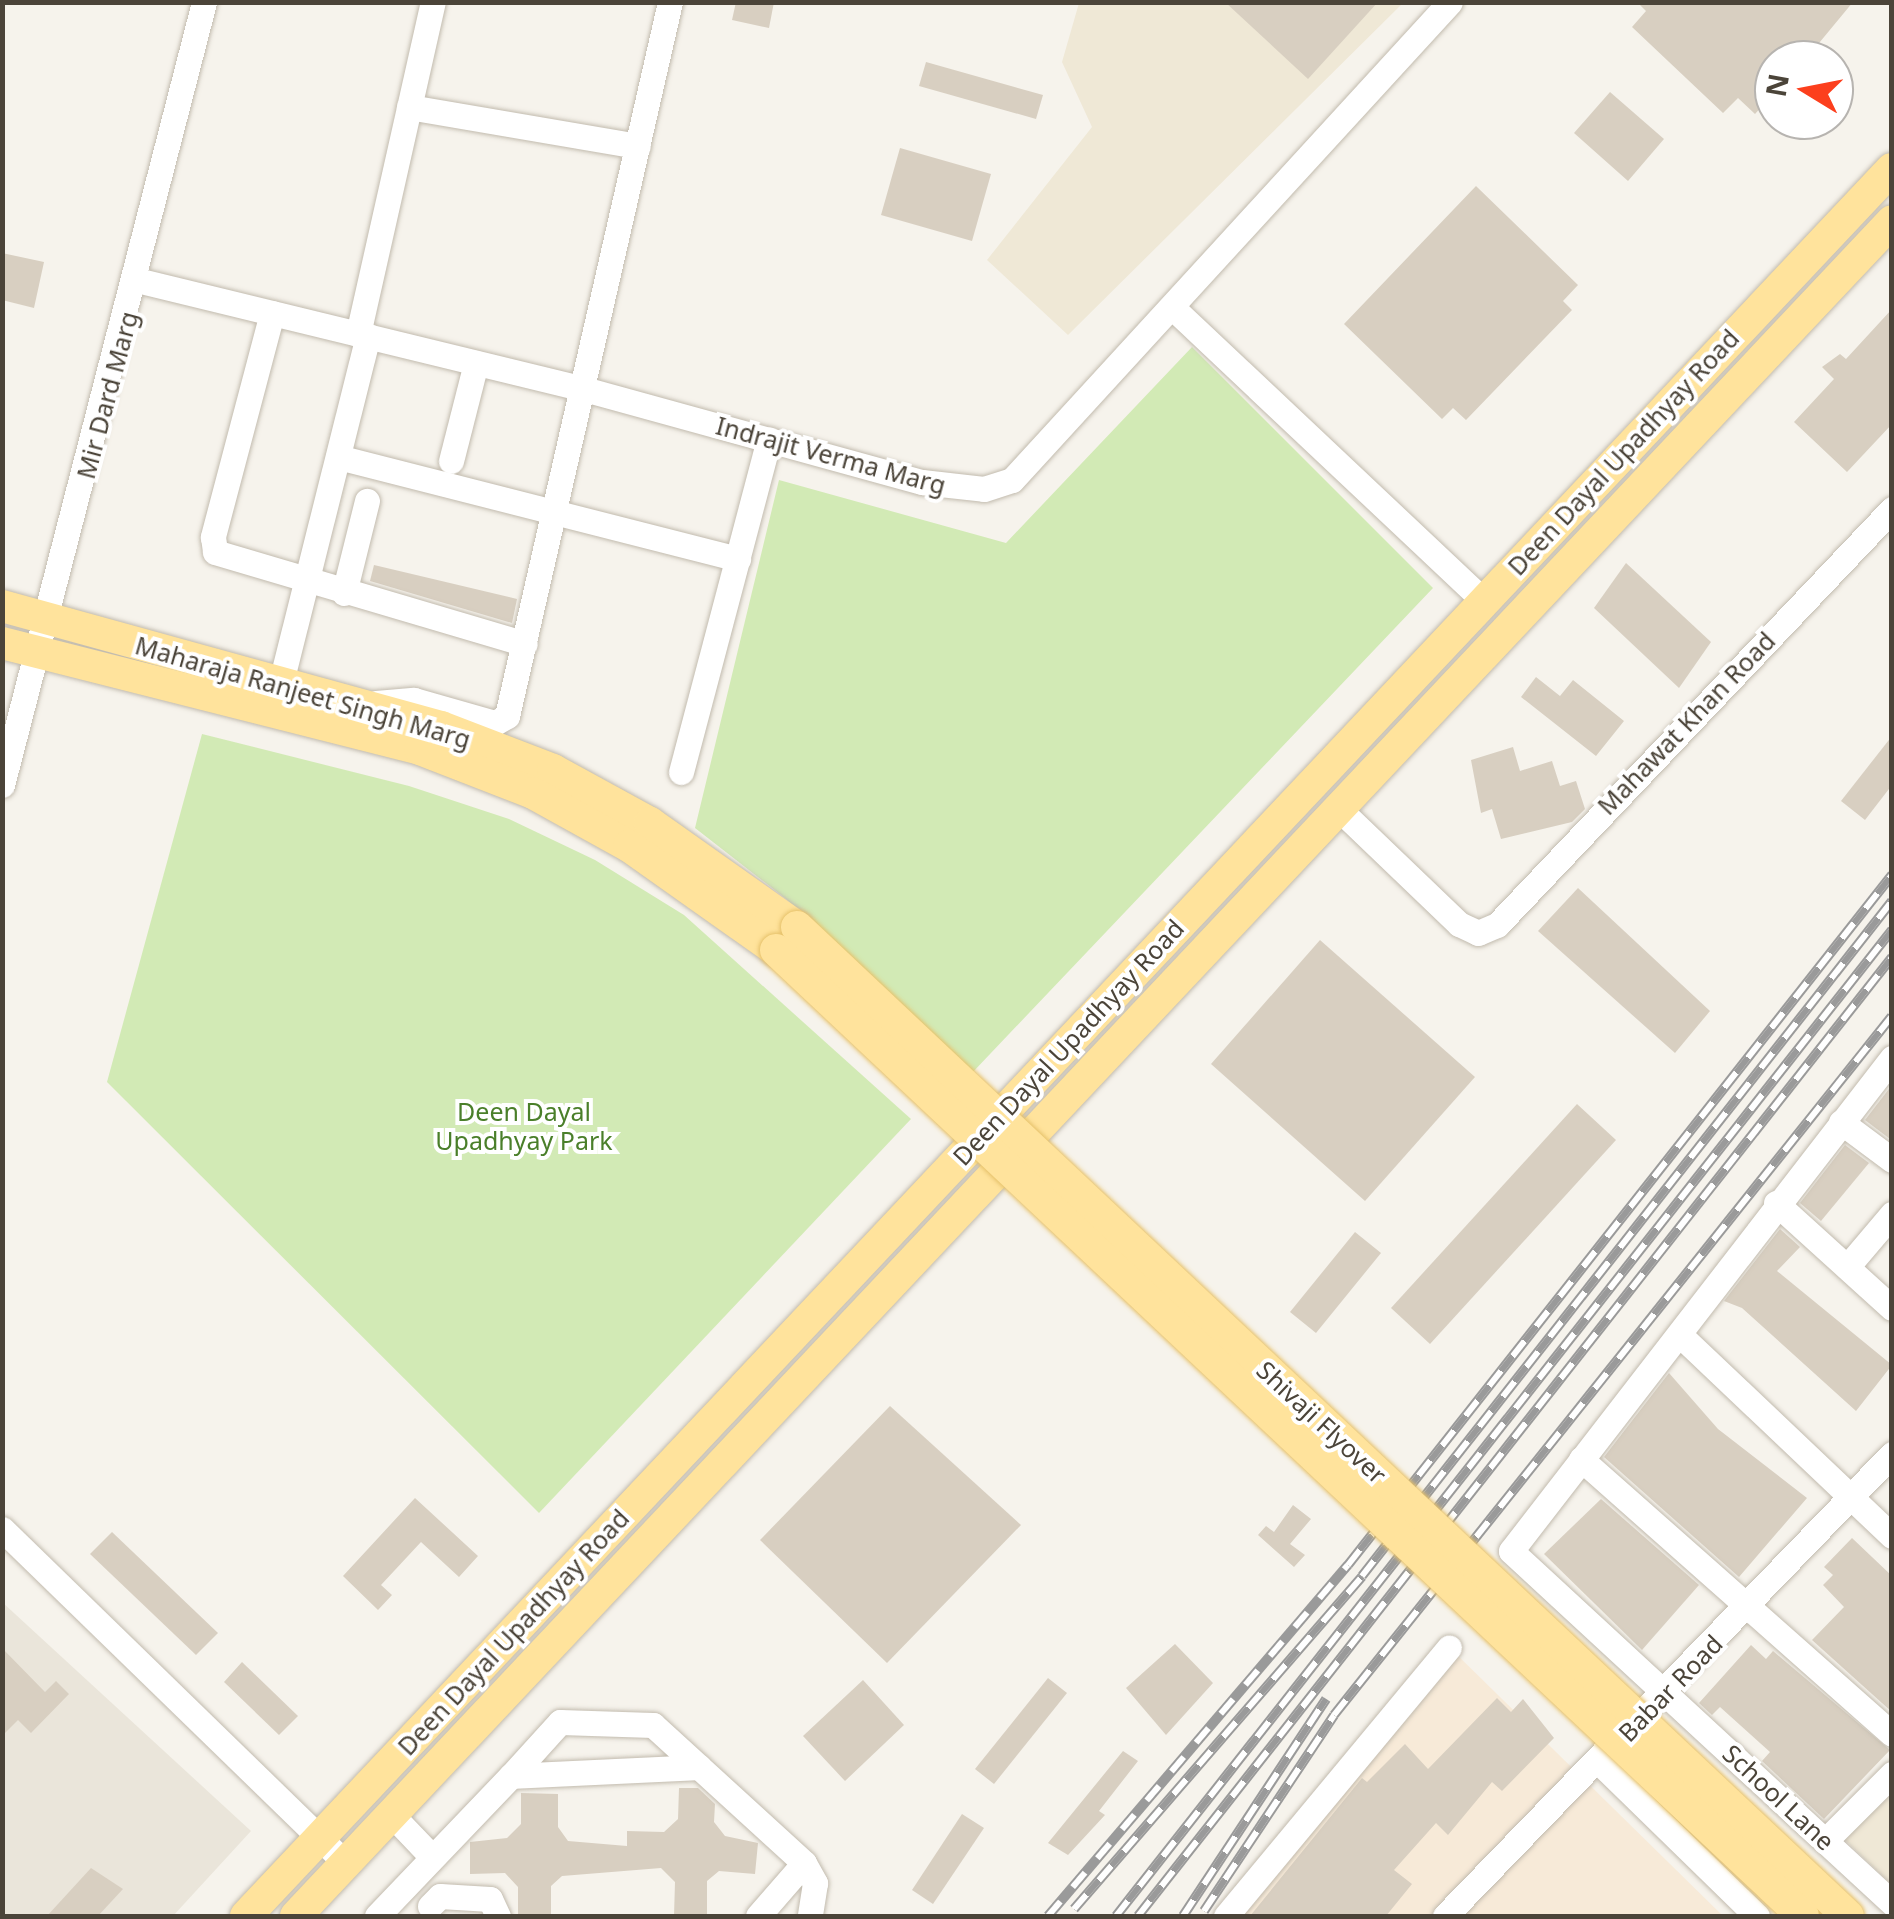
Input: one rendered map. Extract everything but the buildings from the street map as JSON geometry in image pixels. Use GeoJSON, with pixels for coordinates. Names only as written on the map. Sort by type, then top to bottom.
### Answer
{"type":"FeatureCollection","features":[{"type":"Feature","properties":{"kind":"main road","name":"Deen Dayal Upadhyay Road"},"geometry":{"type":"LineString","coordinates":[[246,1916],[1892,169]]}},
{"type":"Feature","properties":{"kind":"main road","name":"Deen Dayal Upadhyay Road"},"geometry":{"type":"LineString","coordinates":[[296,1916],[1892,221]]}},
{"type":"Feature","properties":{"kind":"main road","name":"Maharaja Ranjeet Singh Marg"},"geometry":{"type":"LineString","coordinates":[[2,606],[43,635],[420,749],[532,793],[786,939]]}},
{"type":"Feature","properties":{"kind":"main road","name":"Maharaja Ranjeet Singh Marg"},"geometry":{"type":"LineString","coordinates":[[2,642],[43,635],[281,682],[361,704],[553,770],[650,823],[786,939]]}},
{"type":"Feature","properties":{"kind":"main road","name":"Shivaji Flyover"},"geometry":{"type":"LineString","coordinates":[[786,939],[1803,1916]]}},
{"type":"Feature","properties":{"kind":"main road","name":"Shivaji Flyover"},"geometry":{"type":"LineString","coordinates":[[786,939],[1848,1916]]}},
{"type":"Feature","properties":{"kind":"street","name":"Mir Dard Marg"},"geometry":{"type":"LineString","coordinates":[[2,785],[137,280],[204,2]]}},
{"type":"Feature","properties":{"kind":"street"},"geometry":{"type":"LineString","coordinates":[[281,682],[338,458],[433,2]]}},
{"type":"Feature","properties":{"kind":"street"},"geometry":{"type":"LineString","coordinates":[[361,704],[414,700],[500,723],[525,644],[670,2]]}},
{"type":"Feature","properties":{"kind":"street","name":"Indrajit Verma Marg"},"geometry":{"type":"LineString","coordinates":[[137,280],[584,389],[922,482],[998,485],[1012,480],[1450,2]]}},
{"type":"Feature","properties":{"kind":"street"},"geometry":{"type":"LineString","coordinates":[[410,107],[638,146]]}},
{"type":"Feature","properties":{"kind":"street"},"geometry":{"type":"LineString","coordinates":[[1172,308],[1484,600]]}},
{"type":"Feature","properties":{"kind":"street"},"geometry":{"type":"LineString","coordinates":[[272,313],[213,536],[226,560],[525,644]]}},
{"type":"Feature","properties":{"kind":"street"},"geometry":{"type":"LineString","coordinates":[[451,461],[476,363]]}},
{"type":"Feature","properties":{"kind":"street"},"geometry":{"type":"LineString","coordinates":[[682,772],[769,439]]}},
{"type":"Feature","properties":{"kind":"street"},"geometry":{"type":"LineString","coordinates":[[338,458],[738,559]]}},
{"type":"Feature","properties":{"kind":"street"},"geometry":{"type":"LineString","coordinates":[[344,593],[367,501]]}},
{"type":"Feature","properties":{"kind":"street","name":"Mahawat Khan Road"},"geometry":{"type":"LineString","coordinates":[[1338,808],[1459,924],[1478,933],[1497,925],[1892,508]]}},
{"type":"Feature","properties":{"kind":"street"},"geometry":{"type":"LineString","coordinates":[[1892,1058],[1581,1459],[1892,1734]]}},
{"type":"Feature","properties":{"kind":"street"},"geometry":{"type":"LineString","coordinates":[[1840,1122],[1892,1160]]}},
{"type":"Feature","properties":{"kind":"street"},"geometry":{"type":"LineString","coordinates":[[1776,1203],[1892,1308]]}},
{"type":"Feature","properties":{"kind":"street"},"geometry":{"type":"LineString","coordinates":[[1846,1267],[1892,1214]]}},
{"type":"Feature","properties":{"kind":"street"},"geometry":{"type":"LineString","coordinates":[[1680,1335],[1892,1536]]}},
{"type":"Feature","properties":{"kind":"street","name":"Babar Road"},"geometry":{"type":"LineString","coordinates":[[1445,1916],[1665,1694],[1892,1454]]}},
{"type":"Feature","properties":{"kind":"street","name":"School Lane"},"geometry":{"type":"LineString","coordinates":[[1581,1459],[1511,1551],[1892,1903]]}},
{"type":"Feature","properties":{"kind":"street"},"geometry":{"type":"LineString","coordinates":[[2,1529],[318,1840],[346,1863]]}},
{"type":"Feature","properties":{"kind":"street"},"geometry":{"type":"LineString","coordinates":[[1226,1916],[1449,1647]]}},
{"type":"Feature","properties":{"kind":"street"},"geometry":{"type":"LineString","coordinates":[[377,1916],[560,1722],[654,1725],[804,1863],[816,1883],[810,1916]]}},
{"type":"Feature","properties":{"kind":"street"},"geometry":{"type":"LineString","coordinates":[[1598,1761],[1757,1916]]}},
{"type":"Feature","properties":{"kind":"street"},"geometry":{"type":"LineString","coordinates":[[511,1776],[699,1766]]}},
{"type":"Feature","properties":{"kind":"street"},"geometry":{"type":"LineString","coordinates":[[1826,1841],[1892,1774]]}},
{"type":"Feature","properties":{"kind":"street"},"geometry":{"type":"LineString","coordinates":[[391,1814],[432,1857]]}},
{"type":"Feature","properties":{"kind":"street"},"geometry":{"type":"LineString","coordinates":[[758,1916],[804,1863]]}},
{"type":"Feature","properties":{"kind":"street"},"geometry":{"type":"LineString","coordinates":[[404,1888],[430,1911],[440,1896],[490,1899],[498,1916]]}},
{"type":"Feature","properties":{"kind":"shaded area"},"geometry":{"type":"Polygon","coordinates":[[[1079,3],[1403,3],[1068,335],[987,260],[1092,127],[1062,62],[1079,3]]]}},
{"type":"Feature","properties":{"kind":"shaded area"},"geometry":{"type":"Polygon","coordinates":[[[2,1602],[251,1831],[173,1916],[3,1916],[2,1602]]]}},
{"type":"Feature","properties":{"kind":"shaded area"},"geometry":{"type":"Polygon","coordinates":[[[1447,1645],[1723,1916],[1240,1916],[1447,1645]]]}},
{"type":"Feature","properties":{"kind":"shaded area"},"geometry":{"type":"Polygon","coordinates":[[[1891,1787],[1891,1884],[1843,1838],[1891,1787]]]}},
{"type":"Feature","properties":{"kind":"green space"},"geometry":{"type":"Polygon","coordinates":[[[1192,347],[1433,588],[972,1073],[785,898],[695,828],[779,480],[1006,543],[1192,347]]]}},
{"type":"Feature","properties":{"kind":"green space","name":"Deen Dayal Upadhyay Park"},"geometry":{"type":"Polygon","coordinates":[[[202,734],[409,786],[509,819],[595,860],[684,915],[911,1119],[539,1513],[107,1082],[202,734]]]}},
{"type":"Feature","properties":{"kind":"railway"},"geometry":{"type":"LineString","coordinates":[[1048,1916],[1348,1565],[1892,875]]}},
{"type":"Feature","properties":{"kind":"railway"},"geometry":{"type":"LineString","coordinates":[[1074,1909],[1362,1576],[1892,901]]}},
{"type":"Feature","properties":{"kind":"railway"},"geometry":{"type":"LineString","coordinates":[[1116,1916],[1892,930]]}},
{"type":"Feature","properties":{"kind":"railway"},"geometry":{"type":"LineString","coordinates":[[1138,1916],[1892,957]]}},
{"type":"Feature","properties":{"kind":"railway"},"geometry":{"type":"LineString","coordinates":[[1204,1911],[1334,1715],[1892,1016]]}},
{"type":"Feature","properties":{"kind":"railway"},"geometry":{"type":"LineString","coordinates":[[1183,1916],[1326,1699]]}}]}
